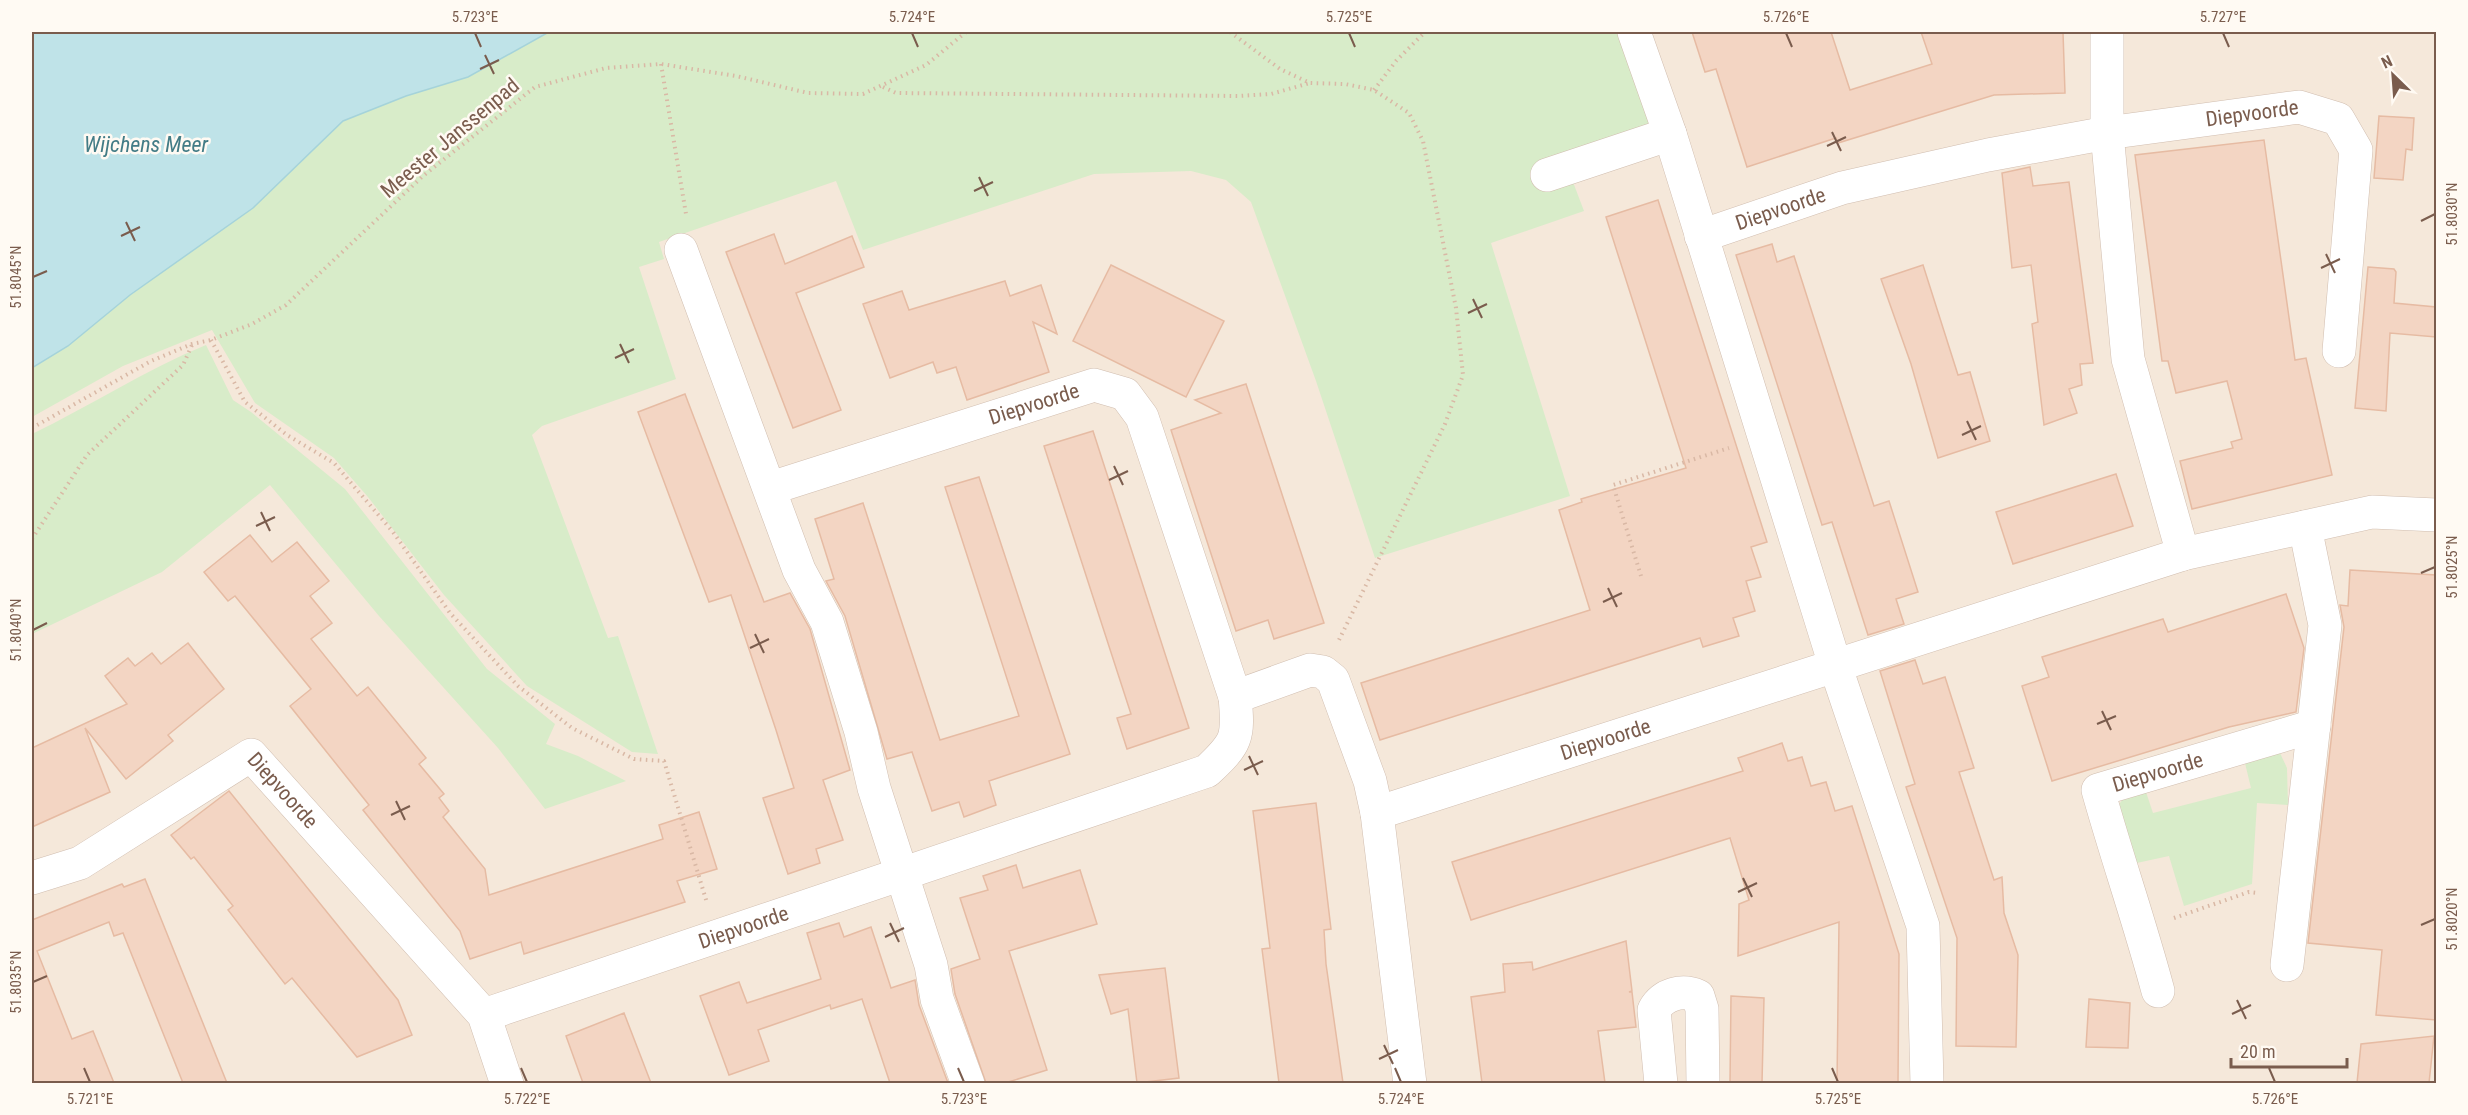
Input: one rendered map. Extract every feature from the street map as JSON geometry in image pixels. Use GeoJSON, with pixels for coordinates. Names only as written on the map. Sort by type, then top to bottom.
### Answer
{"type":"FeatureCollection","features":[{"type":"Feature","properties":{"kind":"street"},"geometry":{"type":"LineString","coordinates":[[1634,32],[1670,134],[1835,664],[1923,926],[1928,1083]]}},
{"type":"Feature","properties":{"kind":"street"},"geometry":{"type":"LineString","coordinates":[[2107,32],[2107,133],[2128,360],[2183,554]]}},
{"type":"Feature","properties":{"kind":"street","name":"Diepvoorde"},"geometry":{"type":"LineString","coordinates":[[1701,236],[1842,188],[1988,155],[2107,133],[2299,107],[2338,119],[2355,150],[2339,351]]}},
{"type":"Feature","properties":{"kind":"street"},"geometry":{"type":"LineString","coordinates":[[1547,175],[1670,134]]}},
{"type":"Feature","properties":{"kind":"street"},"geometry":{"type":"LineString","coordinates":[[681,250],[800,570],[827,622],[861,732],[874,788],[931,965],[937,999],[968,1083]]}},
{"type":"Feature","properties":{"kind":"street","name":"Diepvoorde"},"geometry":{"type":"LineString","coordinates":[[484,1015],[1207,771],[1231,749],[1238,723],[1235,697],[1142,417],[1125,394],[1094,385],[771,489]]}},
{"type":"Feature","properties":{"kind":"street","name":"Diepvoorde"},"geometry":{"type":"LineString","coordinates":[[1377,813],[2183,554],[2372,512],[2436,515]]}},
{"type":"Feature","properties":{"kind":"street"},"geometry":{"type":"LineString","coordinates":[[2288,965],[2325,625],[2305,527]]}},
{"type":"Feature","properties":{"kind":"street"},"geometry":{"type":"LineString","coordinates":[[1235,697],[1310,670],[1323,672],[1333,680],[1370,781],[1377,813],[1410,1083]]}},
{"type":"Feature","properties":{"kind":"street","name":"Diepvoorde"},"geometry":{"type":"LineString","coordinates":[[2158,991],[2142,930],[2120,868],[2098,790],[2314,726]]}},
{"type":"Feature","properties":{"kind":"street","name":"Diepvoorde"},"geometry":{"type":"LineString","coordinates":[[32,878],[80,863],[251,755],[484,1015],[507,1083]]}},
{"type":"Feature","properties":{"kind":"street"},"geometry":{"type":"LineString","coordinates":[[1661,1083],[1654,1010],[1659,1001],[1671,995],[1689,992],[1698,996],[1702,1009],[1702,1083]]}},
{"type":"Feature","properties":{"kind":"path","name":"Meester Janssenpad"},"geometry":{"type":"LineString","coordinates":[[32,428],[151,362],[192,344],[211,340],[252,324],[286,305],[423,176],[535,87],[606,68],[661,64],[735,76],[808,93],[862,94],[882,87],[926,64],[966,32]]}},
{"type":"Feature","properties":{"kind":"path"},"geometry":{"type":"LineString","coordinates":[[1230,32],[1280,69],[1310,83]]}},
{"type":"Feature","properties":{"kind":"path"},"geometry":{"type":"LineString","coordinates":[[1374,90],[1396,61],[1425,32]]}},
{"type":"Feature","properties":{"kind":"path"},"geometry":{"type":"LineString","coordinates":[[661,64],[684,208],[691,231],[681,250]]}},
{"type":"Feature","properties":{"kind":"path"},"geometry":{"type":"LineString","coordinates":[[882,87],[896,93],[1238,96],[1271,94],[1310,83],[1346,84],[1374,90],[1409,113],[1423,141],[1456,308],[1463,375],[1445,424],[1323,672]]}},
{"type":"Feature","properties":{"kind":"path"},"geometry":{"type":"LineString","coordinates":[[211,340],[244,402],[287,435],[334,463],[393,532],[450,613],[518,686],[573,728],[634,759],[664,761],[717,938]]}},
{"type":"Feature","properties":{"kind":"path"},"geometry":{"type":"LineString","coordinates":[[32,539],[87,455],[183,364],[192,344]]}},
{"type":"Feature","properties":{"kind":"path"},"geometry":{"type":"LineString","coordinates":[[1641,576],[1613,485],[1764,438]]}},
{"type":"Feature","properties":{"kind":"path"},"geometry":{"type":"LineString","coordinates":[[2142,930],[2249,892],[2295,896]]}},
{"type":"Feature","properties":{"kind":"shaded area"},"geometry":{"type":"Polygon","coordinates":[[[32,32],[2436,32],[2436,1083],[32,1083],[32,32]]]}},
{"type":"Feature","properties":{"kind":"green space"},"geometry":{"type":"Polygon","coordinates":[[[549,32],[1621,32],[1651,126],[1573,182],[1584,211],[1491,243],[1570,496],[1375,558],[1316,381],[1251,202],[1226,180],[1191,171],[1094,174],[863,250],[836,181],[659,242],[664,259],[639,267],[676,379],[542,426],[532,435],[608,638],[618,636],[658,754],[632,752],[527,686],[444,595],[368,497],[334,458],[255,403],[212,330],[123,366],[32,417],[32,368],[68,346],[130,295],[253,208],[343,121],[406,96],[468,77],[549,32]]]}},
{"type":"Feature","properties":{"kind":"green space"},"geometry":{"type":"Polygon","coordinates":[[[206,345],[233,400],[251,412],[345,489],[487,669],[555,724],[546,744],[578,756],[626,781],[545,809],[498,748],[379,616],[270,485],[162,572],[32,634],[32,434],[206,345]]]}},
{"type":"Feature","properties":{"kind":"green space"},"geometry":{"type":"Polygon","coordinates":[[[2280,753],[2287,768],[2288,805],[2257,803],[2252,884],[2184,906],[2169,856],[2132,864],[2117,807],[2129,791],[2144,786],[2153,813],[2251,788],[2244,759],[2280,753]]]}},
{"type":"Feature","properties":{"kind":"water","name":"Wijchens Meer"},"geometry":{"type":"Polygon","coordinates":[[[32,32],[549,32],[468,77],[406,96],[343,121],[253,208],[130,295],[68,346],[32,368],[32,32]]]}},
{"type":"Feature","properties":{"kind":"building"},"geometry":{"type":"Polygon","coordinates":[[[1692,32],[1831,32],[1850,90],[1932,64],[1921,32],[2063,32],[2065,93],[1994,95],[1838,143],[1836,138],[1747,167],[1716,69],[1705,72],[1692,32]]]}},
{"type":"Feature","properties":{"kind":"building"},"geometry":{"type":"Polygon","coordinates":[[[2379,116],[2414,118],[2412,150],[2406,149],[2403,180],[2374,178],[2379,116]]]}},
{"type":"Feature","properties":{"kind":"building"},"geometry":{"type":"Polygon","coordinates":[[[2264,140],[2295,360],[2306,358],[2332,475],[2192,509],[2180,461],[2233,448],[2231,442],[2242,439],[2227,381],[2176,393],[2168,361],[2162,361],[2135,155],[2264,140]]]}},
{"type":"Feature","properties":{"kind":"building"},"geometry":{"type":"Polygon","coordinates":[[[2030,167],[2033,186],[2069,182],[2093,363],[2080,364],[2082,385],[2069,389],[2077,413],[2044,425],[2032,324],[2038,322],[2031,265],[2012,268],[2002,173],[2030,167]]]}},
{"type":"Feature","properties":{"kind":"building"},"geometry":{"type":"Polygon","coordinates":[[[1658,200],[1767,542],[1751,547],[1761,577],[1746,581],[1755,611],[1733,618],[1739,636],[1703,647],[1700,638],[1380,740],[1361,683],[1590,610],[1559,510],[1582,502],[1581,499],[1686,468],[1606,217],[1658,200]]]}},
{"type":"Feature","properties":{"kind":"building"},"geometry":{"type":"Polygon","coordinates":[[[774,234],[785,264],[852,236],[864,267],[796,293],[841,410],[793,428],[726,252],[774,234]]]}},
{"type":"Feature","properties":{"kind":"building"},"geometry":{"type":"Polygon","coordinates":[[[1772,244],[1777,262],[1794,256],[1874,506],[1889,501],[1918,592],[1896,599],[1904,624],[1868,635],[1832,522],[1822,525],[1736,255],[1772,244]]]}},
{"type":"Feature","properties":{"kind":"building"},"geometry":{"type":"Polygon","coordinates":[[[1111,265],[1224,321],[1186,397],[1073,341],[1111,265]]]}},
{"type":"Feature","properties":{"kind":"building"},"geometry":{"type":"Polygon","coordinates":[[[1923,265],[1958,375],[1970,372],[1990,441],[1938,458],[1911,364],[1881,279],[1923,265]]]}},
{"type":"Feature","properties":{"kind":"building"},"geometry":{"type":"Polygon","coordinates":[[[2368,267],[2394,269],[2396,272],[2394,303],[2436,307],[2436,337],[2390,333],[2386,411],[2355,408],[2368,267]]]}},
{"type":"Feature","properties":{"kind":"building"},"geometry":{"type":"Polygon","coordinates":[[[1005,281],[1010,296],[1041,285],[1057,334],[1033,322],[1049,372],[967,400],[956,367],[937,373],[933,362],[890,378],[863,304],[902,291],[909,310],[1005,281]]]}},
{"type":"Feature","properties":{"kind":"building"},"geometry":{"type":"Polygon","coordinates":[[[1246,384],[1324,623],[1274,639],[1268,620],[1236,631],[1171,430],[1221,413],[1195,400],[1246,384]]]}},
{"type":"Feature","properties":{"kind":"building"},"geometry":{"type":"Polygon","coordinates":[[[685,394],[764,602],[790,593],[810,629],[850,770],[823,780],[843,840],[816,849],[820,863],[788,874],[763,798],[794,788],[776,730],[731,595],[709,602],[638,412],[685,394]]]}},
{"type":"Feature","properties":{"kind":"building"},"geometry":{"type":"Polygon","coordinates":[[[1093,431],[1189,728],[1127,749],[1117,718],[1131,714],[1044,446],[1093,431]]]}},
{"type":"Feature","properties":{"kind":"building"},"geometry":{"type":"Polygon","coordinates":[[[2116,474],[2133,526],[2013,564],[1996,512],[2116,474]]]}},
{"type":"Feature","properties":{"kind":"building"},"geometry":{"type":"Polygon","coordinates":[[[979,477],[1070,754],[989,781],[996,805],[964,817],[959,802],[932,811],[912,752],[887,759],[845,616],[826,581],[834,579],[815,519],[863,503],[940,740],[1019,716],[945,487],[979,477]]]}},
{"type":"Feature","properties":{"kind":"building"},"geometry":{"type":"Polygon","coordinates":[[[250,535],[272,562],[297,542],[329,581],[310,596],[332,623],[311,639],[357,696],[368,687],[426,758],[419,764],[444,794],[439,798],[449,811],[443,817],[485,869],[489,895],[663,839],[659,825],[699,812],[717,869],[677,881],[685,902],[524,954],[521,942],[470,959],[460,931],[363,810],[369,805],[290,706],[311,689],[235,596],[228,601],[204,572],[250,535]]]}},
{"type":"Feature","properties":{"kind":"building"},"geometry":{"type":"Polygon","coordinates":[[[2350,570],[2436,575],[2436,1020],[2376,1015],[2382,950],[2308,943],[2344,627],[2340,605],[2348,606],[2350,570]]]}},
{"type":"Feature","properties":{"kind":"building"},"geometry":{"type":"Polygon","coordinates":[[[2286,594],[2304,648],[2296,712],[2229,727],[2052,781],[2022,686],[2049,677],[2042,657],[2163,619],[2168,632],[2286,594]]]}},
{"type":"Feature","properties":{"kind":"building"},"geometry":{"type":"Polygon","coordinates":[[[188,643],[224,689],[168,735],[173,741],[126,779],[85,728],[110,792],[32,827],[32,748],[127,704],[105,676],[128,658],[135,666],[152,653],[161,664],[188,643]]]}},
{"type":"Feature","properties":{"kind":"building"},"geometry":{"type":"Polygon","coordinates":[[[1915,660],[1923,684],[1945,677],[1974,768],[1959,772],[1994,880],[2002,877],[2004,913],[2018,955],[2016,1047],[1956,1046],[1957,938],[1906,787],[1915,784],[1880,671],[1915,660]]]}},
{"type":"Feature","properties":{"kind":"building"},"geometry":{"type":"Polygon","coordinates":[[[1782,743],[1788,761],[1802,757],[1811,786],[1826,782],[1835,811],[1852,806],[1899,954],[1898,1083],[1837,1083],[1839,922],[1738,956],[1739,904],[1749,900],[1730,838],[1471,920],[1452,862],[1743,771],[1738,758],[1782,743]]]}},
{"type":"Feature","properties":{"kind":"building"},"geometry":{"type":"Polygon","coordinates":[[[229,791],[398,1000],[412,1035],[357,1057],[292,978],[285,984],[228,910],[233,906],[194,857],[191,859],[171,835],[229,791]]]}},
{"type":"Feature","properties":{"kind":"building"},"geometry":{"type":"Polygon","coordinates":[[[1316,803],[1331,929],[1324,930],[1326,964],[1343,1083],[1279,1083],[1262,949],[1270,948],[1253,811],[1316,803]]]}},
{"type":"Feature","properties":{"kind":"building"},"geometry":{"type":"Polygon","coordinates":[[[1016,865],[1023,888],[1080,870],[1097,924],[1009,951],[1047,1070],[1005,1083],[986,1083],[955,994],[951,969],[980,959],[960,898],[988,890],[983,876],[1016,865]]]}},
{"type":"Feature","properties":{"kind":"building"},"geometry":{"type":"Polygon","coordinates":[[[145,879],[227,1083],[183,1083],[123,933],[114,936],[109,922],[37,951],[72,1039],[93,1031],[114,1083],[32,1083],[32,920],[122,884],[124,887],[145,879]]]}},
{"type":"Feature","properties":{"kind":"building"},"geometry":{"type":"Polygon","coordinates":[[[839,923],[844,937],[871,927],[891,988],[915,980],[919,1005],[948,1083],[890,1083],[862,999],[831,1009],[830,1005],[758,1030],[769,1061],[729,1075],[700,996],[739,982],[747,1003],[821,979],[807,933],[839,923]]]}},
{"type":"Feature","properties":{"kind":"building"},"geometry":{"type":"Polygon","coordinates":[[[1626,941],[1632,991],[1629,992],[1632,992],[1636,1027],[1598,1031],[1605,1083],[1482,1083],[1471,997],[1505,992],[1503,964],[1532,962],[1533,970],[1626,941]]]}},
{"type":"Feature","properties":{"kind":"building"},"geometry":{"type":"Polygon","coordinates":[[[1165,968],[1179,1078],[1137,1083],[1128,1009],[1111,1014],[1099,975],[1165,968]]]}},
{"type":"Feature","properties":{"kind":"building"},"geometry":{"type":"Polygon","coordinates":[[[1731,996],[1764,998],[1762,1083],[1730,1083],[1731,996]]]}},
{"type":"Feature","properties":{"kind":"building"},"geometry":{"type":"Polygon","coordinates":[[[2089,999],[2130,1003],[2128,1048],[2086,1047],[2089,999]]]}},
{"type":"Feature","properties":{"kind":"building"},"geometry":{"type":"Polygon","coordinates":[[[624,1013],[651,1083],[583,1083],[566,1036],[624,1013]]]}},
{"type":"Feature","properties":{"kind":"building"},"geometry":{"type":"Polygon","coordinates":[[[2434,1036],[2429,1083],[2357,1083],[2361,1044],[2434,1036]]]}}]}
